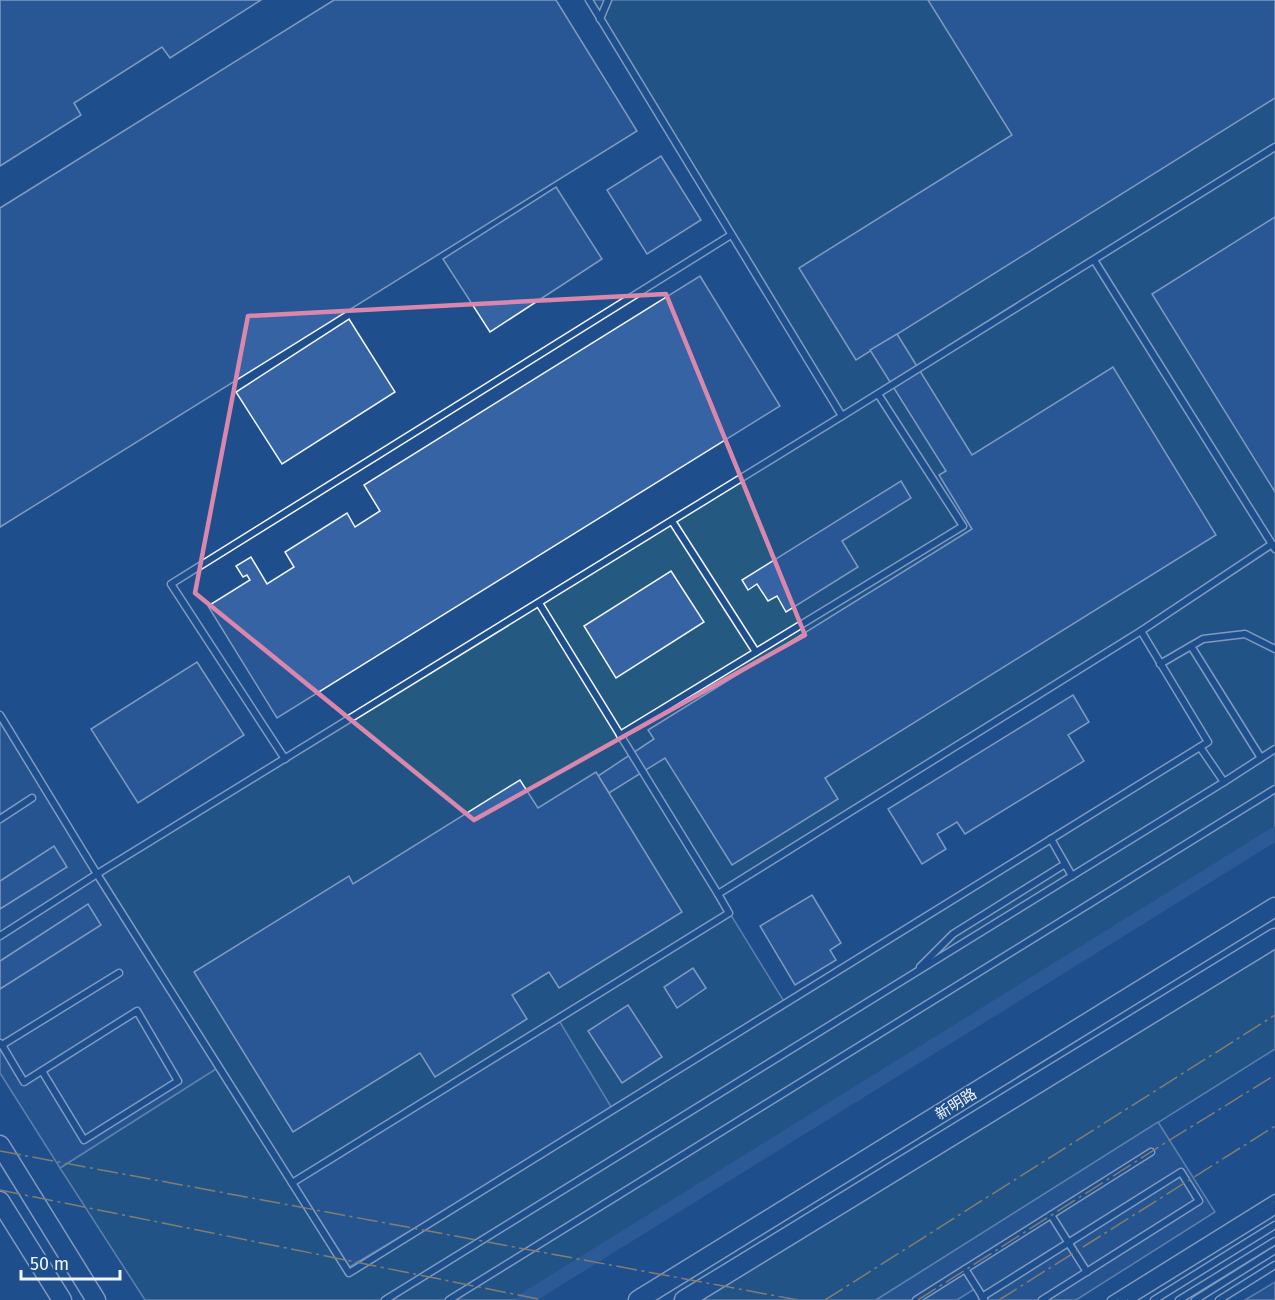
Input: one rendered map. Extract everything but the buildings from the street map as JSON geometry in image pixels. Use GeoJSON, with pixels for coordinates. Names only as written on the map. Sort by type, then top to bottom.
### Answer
{"type":"FeatureCollection","features":[{"type":"Feature","properties":{"kind":"main road","name":"新明路"},"geometry":{"type":"LineString","coordinates":[[638,1300],[1275,907]]}},
{"type":"Feature","properties":{"kind":"main road","name":"新明路"},"geometry":{"type":"LineString","coordinates":[[684,1300],[1275,938]]}},
{"type":"Feature","properties":{"kind":"main road"},"geometry":{"type":"LineString","coordinates":[[0,1145],[96,1300]]}},
{"type":"Feature","properties":{"kind":"main road"},"geometry":{"type":"LineString","coordinates":[[0,1201],[62,1300]]}},
{"type":"Feature","properties":{"kind":"lane"},"geometry":{"type":"LineString","coordinates":[[589,0],[842,416]]}},
{"type":"Feature","properties":{"kind":"lane"},"geometry":{"type":"LineString","coordinates":[[600,19],[608,0]]}},
{"type":"Feature","properties":{"kind":"lane"},"geometry":{"type":"LineString","coordinates":[[0,936],[1275,147]]}},
{"type":"Feature","properties":{"kind":"lane"},"geometry":{"type":"LineString","coordinates":[[285,759],[171,584],[731,235]]}},
{"type":"Feature","properties":{"kind":"lane"},"geometry":{"type":"LineString","coordinates":[[718,894],[1274,547],[1094,260]]}},
{"type":"Feature","properties":{"kind":"lane"},"geometry":{"type":"LineString","coordinates":[[620,735],[963,526],[878,394]]}},
{"type":"Feature","properties":{"kind":"lane"},"geometry":{"type":"LineString","coordinates":[[672,521],[756,652]]}},
{"type":"Feature","properties":{"kind":"lane"},"geometry":{"type":"LineString","coordinates":[[292,1183],[729,913],[539,603]]}},
{"type":"Feature","properties":{"kind":"lane"},"geometry":{"type":"LineString","coordinates":[[0,715],[97,874],[349,1273],[1208,742],[1141,631]]}},
{"type":"Feature","properties":{"kind":"lane"},"geometry":{"type":"LineString","coordinates":[[1160,664],[1203,639],[1245,634],[1275,649]]}},
{"type":"Feature","properties":{"kind":"lane"},"geometry":{"type":"LineString","coordinates":[[1191,646],[1261,758]]}},
{"type":"Feature","properties":{"kind":"lane"},"geometry":{"type":"LineString","coordinates":[[1200,747],[1224,782]]}},
{"type":"Feature","properties":{"kind":"lane"},"geometry":{"type":"LineString","coordinates":[[385,1300],[1275,749]]}},
{"type":"Feature","properties":{"kind":"lane"},"geometry":{"type":"LineString","coordinates":[[449,1300],[1275,789]]}},
{"type":"Feature","properties":{"kind":"lane"},"geometry":{"type":"LineString","coordinates":[[0,819],[32,798]]}},
{"type":"Feature","properties":{"kind":"lane"},"geometry":{"type":"LineString","coordinates":[[1051,839],[1072,876]]}},
{"type":"Feature","properties":{"kind":"lane"},"geometry":{"type":"LineString","coordinates":[[914,974],[953,934],[1065,864]]}},
{"type":"Feature","properties":{"kind":"lane"},"geometry":{"type":"LineString","coordinates":[[42,1071],[84,1140],[178,1081],[137,1011],[24,1082],[1,1044],[119,973]]}},
{"type":"Feature","properties":{"kind":"lane"},"geometry":{"type":"LineString","coordinates":[[916,1300],[1151,1152]]}},
{"type":"Feature","properties":{"kind":"lane"},"geometry":{"type":"LineString","coordinates":[[964,1269],[983,1299],[1181,1172],[1199,1201],[1042,1300]]}},
{"type":"Feature","properties":{"kind":"lane"},"geometry":{"type":"LineString","coordinates":[[1111,1300],[1275,1198]]}},
{"type":"Feature","properties":{"kind":"lane"},"geometry":{"type":"LineString","coordinates":[[1121,1300],[1275,1205]]}},
{"type":"Feature","properties":{"kind":"lane"},"geometry":{"type":"LineString","coordinates":[[1131,1300],[1275,1211]]}},
{"type":"Feature","properties":{"kind":"lane"},"geometry":{"type":"LineString","coordinates":[[1051,1215],[1087,1272]]}},
{"type":"Feature","properties":{"kind":"lane"},"geometry":{"type":"LineString","coordinates":[[1154,1300],[1275,1225]]}},
{"type":"Feature","properties":{"kind":"lane"},"geometry":{"type":"LineString","coordinates":[[1179,1300],[1275,1241]]}},
{"type":"Feature","properties":{"kind":"lane"},"geometry":{"type":"LineString","coordinates":[[1195,1300],[1275,1250]]}},
{"type":"Feature","properties":{"kind":"lane"},"geometry":{"type":"LineString","coordinates":[[1219,1300],[1275,1265]]}},
{"type":"Feature","properties":{"kind":"highlighted area"},"geometry":{"type":"Polygon","coordinates":[[[666,294],[805,635],[474,820],[195,593],[248,316],[666,294]]]}},
{"type":"Feature","properties":{"kind":"shaded area"},"geometry":{"type":"Polygon","coordinates":[[[589,0],[1275,0],[1275,834],[524,1300],[145,1300],[60,1168],[219,1067],[97,874],[842,416],[589,0]],[[1141,632],[718,894],[785,1003],[1207,742],[1141,632]],[[613,1110],[292,1182],[349,1273],[613,1110]]]}},
{"type":"Feature","properties":{"kind":"shaded area"},"geometry":{"type":"Polygon","coordinates":[[[0,715],[219,1067],[60,1168],[0,1073],[0,715]]]}},
{"type":"Feature","properties":{"kind":"shaded area"},"geometry":{"type":"Polygon","coordinates":[[[1275,940],[1275,1049],[876,1300],[688,1300],[1275,940]]]}},
{"type":"Feature","properties":{"kind":"shaded area"},"geometry":{"type":"Polygon","coordinates":[[[558,1019],[613,1110],[346,1269],[292,1183],[558,1019]]]}},
{"type":"Feature","properties":{"kind":"shaded area"},"geometry":{"type":"Polygon","coordinates":[[[1158,1122],[1215,1212],[1076,1300],[983,1300],[976,1288],[957,1300],[876,1300],[1158,1122]]]}},
{"type":"Feature","properties":{"kind":"shaded area"},"geometry":{"type":"Polygon","coordinates":[[[1275,1282],[1275,1300],[1245,1300],[1275,1282]]]}},
{"type":"Feature","properties":{"kind":"waterway"},"geometry":{"type":"LineString","coordinates":[[524,1300],[1275,834]]}},
{"type":"Feature","properties":{"kind":"power"},"geometry":{"type":"LineString","coordinates":[[825,1300],[1275,1015]]}},
{"type":"Feature","properties":{"kind":"power"},"geometry":{"type":"LineString","coordinates":[[918,1300],[1275,1075]]}},
{"type":"Feature","properties":{"kind":"power"},"geometry":{"type":"LineString","coordinates":[[999,1300],[1275,1126]]}},
{"type":"Feature","properties":{"kind":"power"},"geometry":{"type":"LineString","coordinates":[[0,1151],[798,1300]]}},
{"type":"Feature","properties":{"kind":"power"},"geometry":{"type":"LineString","coordinates":[[0,1190],[543,1300]]}}]}
